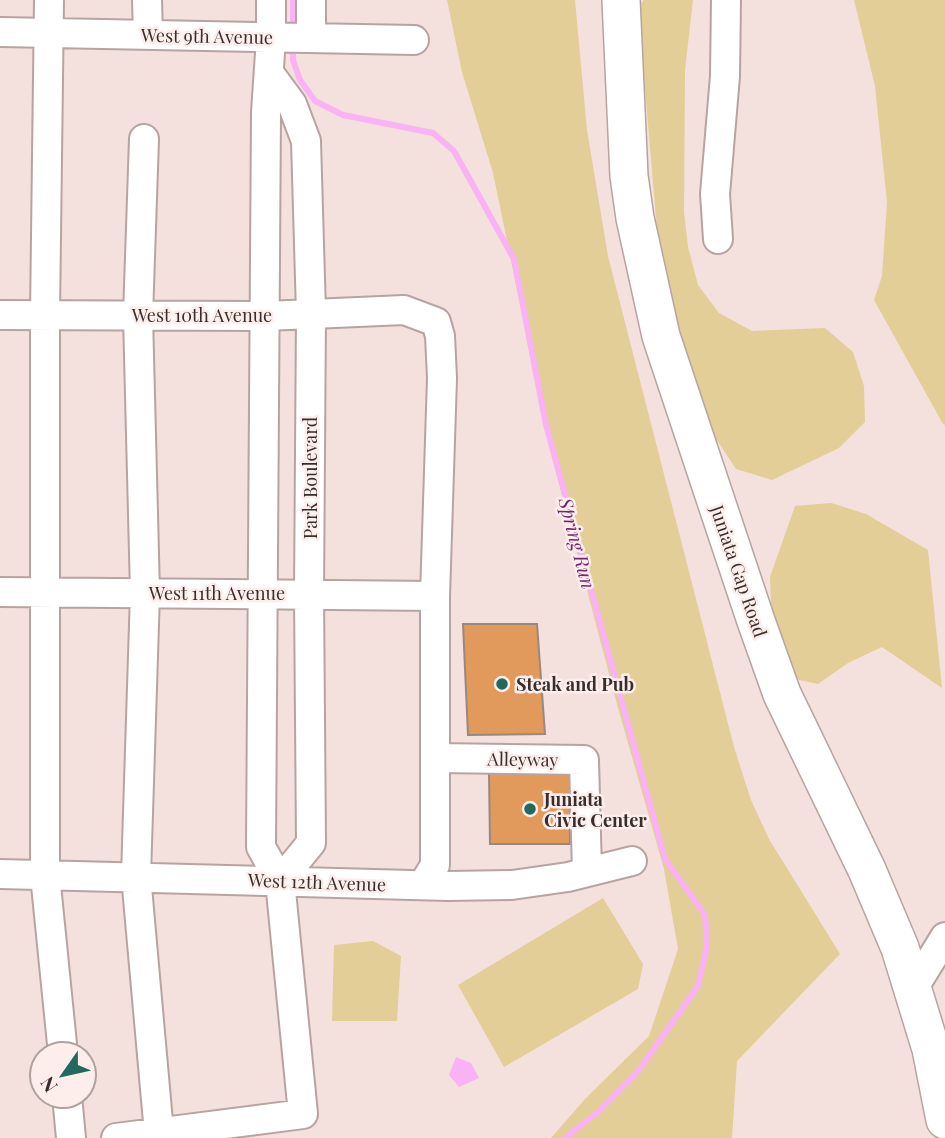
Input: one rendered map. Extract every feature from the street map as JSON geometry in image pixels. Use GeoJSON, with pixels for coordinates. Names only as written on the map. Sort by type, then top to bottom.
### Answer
{"type":"FeatureCollection","features":[{"type":"Feature","properties":{"kind":"main road","name":"Juniata Gap Road"},"geometry":{"type":"LineString","coordinates":[[621,0],[629,176],[635,218],[661,336],[782,694],[867,870],[900,948],[929,984],[931,1049],[945,1120]]}},
{"type":"Feature","properties":{"kind":"street"},"geometry":{"type":"LineString","coordinates":[[48,0],[45,875],[62,1040]]}},
{"type":"Feature","properties":{"kind":"street"},"geometry":{"type":"LineString","coordinates":[[147,0],[148,35]]}},
{"type":"Feature","properties":{"kind":"street"},"geometry":{"type":"LineString","coordinates":[[116,1138],[303,1114],[280,881],[261,847],[267,112],[271,0]]}},
{"type":"Feature","properties":{"kind":"street"},"geometry":{"type":"LineString","coordinates":[[311,0],[311,38]]}},
{"type":"Feature","properties":{"kind":"street"},"geometry":{"type":"LineString","coordinates":[[718,239],[715,194],[725,76],[726,0]]}},
{"type":"Feature","properties":{"kind":"street","name":"West 9th Avenue"},"geometry":{"type":"LineString","coordinates":[[0,32],[414,40]]}},
{"type":"Feature","properties":{"kind":"street","name":"Park Boulevard"},"geometry":{"type":"LineString","coordinates":[[270,74],[292,104],[306,141],[311,313],[310,843],[280,881]]}},
{"type":"Feature","properties":{"kind":"street"},"geometry":{"type":"LineString","coordinates":[[144,139],[138,316],[145,593],[136,876],[159,1133]]}},
{"type":"Feature","properties":{"kind":"street","name":"West 10th Avenue"},"geometry":{"type":"LineString","coordinates":[[0,315],[266,316],[404,310],[436,322],[440,336],[442,378],[435,596]]}},
{"type":"Feature","properties":{"kind":"street","name":"West 11th Avenue"},"geometry":{"type":"LineString","coordinates":[[0,592],[435,596]]}},
{"type":"Feature","properties":{"kind":"street"},"geometry":{"type":"LineString","coordinates":[[423,886],[435,865],[435,596]]}},
{"type":"Feature","properties":{"kind":"street","name":"Alleyway"},"geometry":{"type":"LineString","coordinates":[[435,758],[584,760],[587,872]]}},
{"type":"Feature","properties":{"kind":"street","name":"West 12th Avenue"},"geometry":{"type":"LineString","coordinates":[[0,874],[423,886],[512,885],[568,877],[632,860]]}},
{"type":"Feature","properties":{"kind":"street"},"geometry":{"type":"LineString","coordinates":[[929,984],[945,937]]}},
{"type":"Feature","properties":{"kind":"street"},"geometry":{"type":"LineString","coordinates":[[68,1110],[71,1138]]}},
{"type":"Feature","properties":{"kind":"shaded area"},"geometry":{"type":"Polygon","coordinates":[[[447,0],[575,0],[587,130],[608,256],[734,747],[751,800],[769,839],[840,954],[737,1061],[732,1138],[551,1138],[585,1099],[649,1036],[678,949],[664,869],[618,708],[550,449],[493,173],[462,72],[447,0]]]}},
{"type":"Feature","properties":{"kind":"shaded area"},"geometry":{"type":"Polygon","coordinates":[[[644,0],[693,0],[685,70],[684,212],[688,247],[698,285],[719,313],[752,331],[825,328],[853,352],[864,386],[865,422],[839,448],[772,480],[736,469],[715,437],[684,360],[661,276],[638,7],[644,0]]]}},
{"type":"Feature","properties":{"kind":"shaded area"},"geometry":{"type":"Polygon","coordinates":[[[854,0],[945,0],[945,425],[874,300],[882,276],[887,202],[875,86],[854,0]]]}},
{"type":"Feature","properties":{"kind":"shaded area"},"geometry":{"type":"Polygon","coordinates":[[[831,503],[866,514],[928,550],[942,688],[882,647],[848,663],[818,684],[799,680],[773,653],[770,577],[795,506],[831,503]]]}},
{"type":"Feature","properties":{"kind":"shaded area"},"geometry":{"type":"Polygon","coordinates":[[[603,898],[643,964],[638,989],[504,1067],[458,985],[603,898]]]}},
{"type":"Feature","properties":{"kind":"shaded area"},"geometry":{"type":"Polygon","coordinates":[[[373,941],[401,956],[397,1021],[332,1021],[334,945],[373,941]]]}},
{"type":"Feature","properties":{"kind":"shaded area"},"geometry":{"type":"Polygon","coordinates":[[[456,1057],[471,1063],[479,1078],[459,1087],[449,1075],[456,1057]]]}},
{"type":"Feature","properties":{"kind":"building"},"geometry":{"type":"Polygon","coordinates":[[[463,624],[537,624],[545,734],[468,735],[463,624]]]}},
{"type":"Feature","properties":{"kind":"building","name":"Juniata Civic Center"},"geometry":{"type":"Polygon","coordinates":[[[489,773],[570,773],[570,844],[490,844],[489,773]]]}},
{"type":"Feature","properties":{"kind":"waterway","name":"Spring Run"},"geometry":{"type":"LineString","coordinates":[[293,0],[293,31]]}},
{"type":"Feature","properties":{"kind":"waterway","name":"Spring Run"},"geometry":{"type":"LineString","coordinates":[[293,45],[293,60],[300,80],[315,101],[343,115],[433,133],[454,151],[514,259],[546,425],[665,859],[705,915],[707,946],[698,986],[639,1070],[598,1112],[565,1138]]}},
{"type":"Feature","properties":{"kind":"place","name":"Steak and Pub"},"geometry":{"type":"Point","coordinates":[502,684]}},
{"type":"Feature","properties":{"kind":"place","name":"Juniata Civic Center"},"geometry":{"type":"Point","coordinates":[530,809]}}]}
